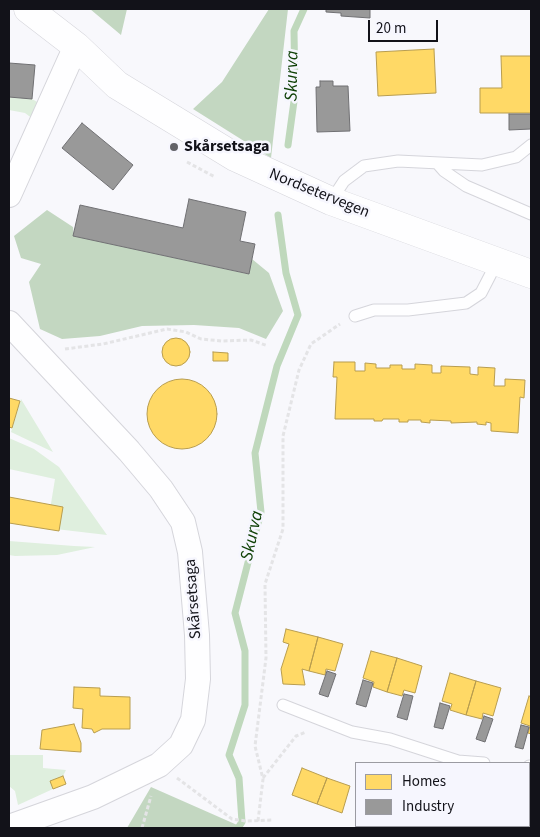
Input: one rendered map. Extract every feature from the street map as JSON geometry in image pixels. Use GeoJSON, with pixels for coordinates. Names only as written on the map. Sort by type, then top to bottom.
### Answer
{"type":"FeatureCollection","features":[{"type":"Feature","properties":{"kind":"main road","name":"Nordsetervegen"},"geometry":{"type":"LineString","coordinates":[[28,9],[76,46],[117,85],[195,134],[267,173],[331,201],[531,274]]}},
{"type":"Feature","properties":{"kind":"street"},"geometry":{"type":"LineString","coordinates":[[9,195],[76,46]]}},
{"type":"Feature","properties":{"kind":"street","name":"Skårsetsaga"},"geometry":{"type":"LineString","coordinates":[[9,323],[129,451],[161,489],[183,522],[190,552],[197,635],[197,687],[194,720],[181,746],[159,765],[92,797],[9,827]]}},
{"type":"Feature","properties":{"kind":"lane"},"geometry":{"type":"LineString","coordinates":[[331,201],[344,181],[364,166],[398,162],[482,165],[516,156],[531,145]]}},
{"type":"Feature","properties":{"kind":"lane"},"geometry":{"type":"LineString","coordinates":[[437,163],[444,171],[466,186],[531,214]]}},
{"type":"Feature","properties":{"kind":"lane"},"geometry":{"type":"LineString","coordinates":[[354,316],[374,310],[408,310],[466,303],[481,293],[497,262]]}},
{"type":"Feature","properties":{"kind":"lane"},"geometry":{"type":"LineString","coordinates":[[283,705],[352,732],[390,739],[458,762]]}},
{"type":"Feature","properties":{"kind":"path"},"geometry":{"type":"LineString","coordinates":[[258,821],[263,779],[255,746],[266,658],[265,584],[283,529],[283,436],[299,370],[311,344],[328,331],[354,316]]}},
{"type":"Feature","properties":{"kind":"path"},"geometry":{"type":"LineString","coordinates":[[30,346],[72,349],[167,329],[186,332],[201,339],[222,341],[251,340],[268,346]]}},
{"type":"Feature","properties":{"kind":"path"},"geometry":{"type":"LineString","coordinates":[[263,779],[296,736],[314,729],[319,718]]}},
{"type":"Feature","properties":{"kind":"path"},"geometry":{"type":"LineString","coordinates":[[159,765],[232,819],[246,821],[273,820]]}},
{"type":"Feature","properties":{"kind":"green space"},"geometry":{"type":"Polygon","coordinates":[[[90,9],[127,9],[121,35],[90,9]]]}},
{"type":"Feature","properties":{"kind":"green space"},"geometry":{"type":"Polygon","coordinates":[[[269,9],[288,9],[271,158],[193,109],[222,82],[269,9]]]}},
{"type":"Feature","properties":{"kind":"green space"},"geometry":{"type":"Polygon","coordinates":[[[9,96],[32,99],[39,103],[33,119],[25,113],[9,110],[9,96]]]}},
{"type":"Feature","properties":{"kind":"green space"},"geometry":{"type":"Polygon","coordinates":[[[47,210],[73,227],[74,236],[248,274],[252,259],[269,273],[283,311],[266,339],[239,328],[194,325],[142,326],[100,336],[62,339],[40,329],[29,282],[41,264],[21,258],[14,236],[47,210]]]}},
{"type":"Feature","properties":{"kind":"green space"},"geometry":{"type":"Polygon","coordinates":[[[21,399],[53,452],[11,432],[21,399]]]}},
{"type":"Feature","properties":{"kind":"green space"},"geometry":{"type":"Polygon","coordinates":[[[9,438],[34,449],[59,467],[107,535],[47,528],[55,479],[9,469],[9,438]]]}},
{"type":"Feature","properties":{"kind":"green space"},"geometry":{"type":"Polygon","coordinates":[[[9,541],[95,547],[57,555],[15,556],[9,555],[9,541]]]}},
{"type":"Feature","properties":{"kind":"green space"},"geometry":{"type":"Polygon","coordinates":[[[9,755],[43,755],[43,768],[66,770],[63,776],[51,781],[53,789],[18,805],[15,791],[9,786],[9,755]]]}},
{"type":"Feature","properties":{"kind":"green space"},"geometry":{"type":"Polygon","coordinates":[[[151,787],[244,828],[127,828],[151,787]]]}},
{"type":"Feature","properties":{"kind":"building: Homes"},"geometry":{"type":"Polygon","coordinates":[[[434,49],[436,93],[378,96],[376,52],[434,49]]]}},
{"type":"Feature","properties":{"kind":"building: Homes"},"geometry":{"type":"Polygon","coordinates":[[[501,56],[531,56],[531,113],[480,113],[480,88],[502,88],[501,56]]]}},
{"type":"Feature","properties":{"kind":"building: Homes"},"geometry":{"type":"Polygon","coordinates":[[[176,338],[186,342],[190,352],[186,362],[176,366],[166,362],[162,352],[166,342],[176,338]]]}},
{"type":"Feature","properties":{"kind":"building: Homes"},"geometry":{"type":"Polygon","coordinates":[[[213,352],[228,353],[228,361],[213,361],[213,352]]]}},
{"type":"Feature","properties":{"kind":"building: Homes"},"geometry":{"type":"Polygon","coordinates":[[[334,362],[355,362],[355,371],[365,371],[365,363],[376,364],[376,368],[390,368],[390,365],[402,365],[402,369],[415,369],[415,364],[432,365],[432,373],[441,373],[441,366],[470,367],[470,374],[478,375],[478,367],[495,368],[494,386],[505,386],[505,379],[525,380],[524,398],[520,397],[518,433],[491,431],[491,423],[486,422],[486,425],[477,424],[477,422],[451,423],[451,421],[430,420],[430,423],[421,422],[421,420],[399,422],[399,419],[374,421],[374,419],[335,419],[337,377],[333,377],[334,362]]]}},
{"type":"Feature","properties":{"kind":"building: Homes"},"geometry":{"type":"Polygon","coordinates":[[[182,379],[195,382],[207,389],[214,401],[217,414],[214,427],[207,439],[195,446],[182,449],[169,446],[157,439],[150,427],[147,414],[150,401],[157,389],[169,382],[182,379]]]}},
{"type":"Feature","properties":{"kind":"building: Homes"},"geometry":{"type":"Polygon","coordinates":[[[9,398],[20,401],[12,428],[9,427],[9,398]]]}},
{"type":"Feature","properties":{"kind":"building: Homes"},"geometry":{"type":"Polygon","coordinates":[[[9,497],[63,507],[59,531],[9,523],[9,497]]]}},
{"type":"Feature","properties":{"kind":"building: Homes"},"geometry":{"type":"Polygon","coordinates":[[[286,629],[318,637],[309,671],[302,669],[305,685],[283,684],[281,669],[289,644],[283,642],[286,629]]]}},
{"type":"Feature","properties":{"kind":"building: Homes"},"geometry":{"type":"Polygon","coordinates":[[[318,637],[343,644],[335,671],[326,669],[325,675],[309,671],[318,637]]]}},
{"type":"Feature","properties":{"kind":"building: Homes"},"geometry":{"type":"Polygon","coordinates":[[[371,651],[397,658],[387,692],[373,687],[374,682],[363,678],[371,651]]]}},
{"type":"Feature","properties":{"kind":"building: Homes"},"geometry":{"type":"Polygon","coordinates":[[[397,658],[422,666],[415,693],[404,690],[402,696],[387,692],[397,658]]]}},
{"type":"Feature","properties":{"kind":"building: Homes"},"geometry":{"type":"Polygon","coordinates":[[[450,673],[476,681],[466,715],[450,710],[452,704],[442,701],[450,673]]]}},
{"type":"Feature","properties":{"kind":"building: Homes"},"geometry":{"type":"Polygon","coordinates":[[[476,681],[501,688],[493,716],[483,713],[482,719],[466,715],[476,681]]]}},
{"type":"Feature","properties":{"kind":"building: Homes"},"geometry":{"type":"Polygon","coordinates":[[[74,687],[100,688],[100,696],[130,697],[130,729],[102,729],[94,733],[92,729],[82,728],[83,709],[73,708],[74,687]]]}},
{"type":"Feature","properties":{"kind":"building: Homes"},"geometry":{"type":"Polygon","coordinates":[[[529,696],[531,697],[531,734],[528,733],[530,726],[521,723],[529,696]]]}},
{"type":"Feature","properties":{"kind":"building: Homes"},"geometry":{"type":"Polygon","coordinates":[[[74,724],[81,743],[81,752],[40,749],[42,730],[74,724]]]}},
{"type":"Feature","properties":{"kind":"building: Homes"},"geometry":{"type":"Polygon","coordinates":[[[302,768],[327,778],[317,804],[292,795],[302,768]]]}},
{"type":"Feature","properties":{"kind":"building: Homes"},"geometry":{"type":"Polygon","coordinates":[[[63,776],[66,784],[53,789],[50,781],[63,776]]]}},
{"type":"Feature","properties":{"kind":"building: Homes"},"geometry":{"type":"Polygon","coordinates":[[[327,778],[350,786],[342,813],[317,804],[327,778]]]}},
{"type":"Feature","properties":{"kind":"building: Homes"},"geometry":{"type":"Polygon","coordinates":[[[396,827],[424,827],[424,828],[396,827]]]}},
{"type":"Feature","properties":{"kind":"building: Homes"},"geometry":{"type":"Polygon","coordinates":[[[518,827],[519,828],[463,828],[518,827]]]}},
{"type":"Feature","properties":{"kind":"building: Industry"},"geometry":{"type":"Polygon","coordinates":[[[326,9],[370,9],[370,18],[341,16],[341,13],[326,12],[326,9]]]}},
{"type":"Feature","properties":{"kind":"building: Industry"},"geometry":{"type":"Polygon","coordinates":[[[9,63],[35,65],[32,99],[9,97],[9,63]]]}},
{"type":"Feature","properties":{"kind":"building: Industry"},"geometry":{"type":"Polygon","coordinates":[[[320,81],[333,81],[333,86],[348,86],[350,131],[317,132],[316,87],[320,87],[320,81]]]}},
{"type":"Feature","properties":{"kind":"building: Industry"},"geometry":{"type":"Polygon","coordinates":[[[509,114],[531,114],[531,129],[509,130],[509,114]]]}},
{"type":"Feature","properties":{"kind":"building: Industry"},"geometry":{"type":"Polygon","coordinates":[[[82,123],[133,165],[113,190],[62,148],[82,123]]]}},
{"type":"Feature","properties":{"kind":"building: Industry"},"geometry":{"type":"Polygon","coordinates":[[[189,199],[246,212],[240,241],[255,244],[249,274],[73,236],[80,205],[183,228],[189,199]]]}},
{"type":"Feature","properties":{"kind":"building: Industry"},"geometry":{"type":"Polygon","coordinates":[[[327,671],[336,674],[328,697],[319,694],[327,671]]]}},
{"type":"Feature","properties":{"kind":"building: Industry"},"geometry":{"type":"Polygon","coordinates":[[[363,680],[373,683],[366,707],[356,704],[363,680]]]}},
{"type":"Feature","properties":{"kind":"building: Industry"},"geometry":{"type":"Polygon","coordinates":[[[404,694],[413,696],[407,720],[397,717],[404,694]]]}},
{"type":"Feature","properties":{"kind":"building: Industry"},"geometry":{"type":"Polygon","coordinates":[[[440,703],[450,706],[443,729],[434,727],[440,703]]]}},
{"type":"Feature","properties":{"kind":"building: Industry"},"geometry":{"type":"Polygon","coordinates":[[[484,716],[493,719],[485,742],[476,739],[484,716]]]}},
{"type":"Feature","properties":{"kind":"building: Industry"},"geometry":{"type":"Polygon","coordinates":[[[521,725],[529,727],[523,749],[515,747],[521,725]]]}},
{"type":"Feature","properties":{"kind":"waterway","name":"Skurva"},"geometry":{"type":"LineString","coordinates":[[288,145],[295,94],[294,31],[304,9]]}},
{"type":"Feature","properties":{"kind":"waterway","name":"Skurva"},"geometry":{"type":"LineString","coordinates":[[238,828],[242,822],[239,778],[229,755],[245,705],[245,651],[235,613],[261,512],[255,453],[277,366],[298,315],[286,273],[278,215]]}},
{"type":"Feature","properties":{"kind":"place","name":"Skårsetsaga"},"geometry":{"type":"Point","coordinates":[174,147]}}]}
